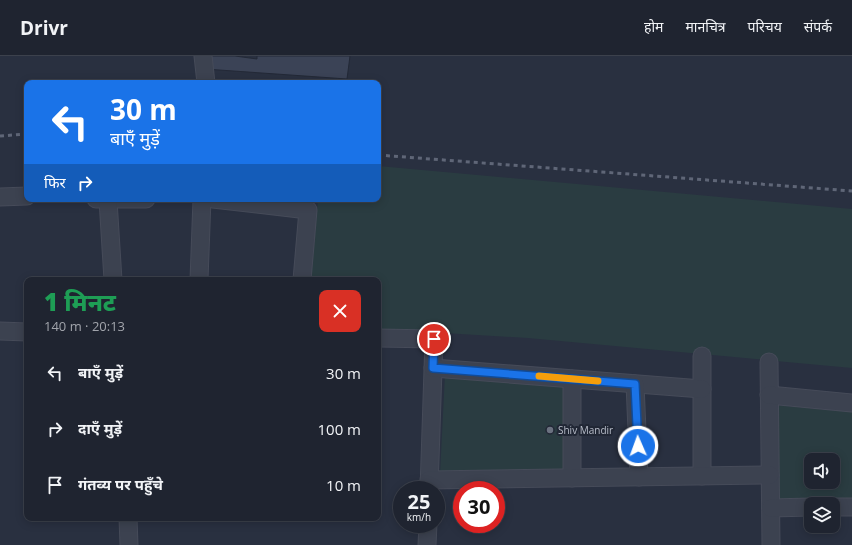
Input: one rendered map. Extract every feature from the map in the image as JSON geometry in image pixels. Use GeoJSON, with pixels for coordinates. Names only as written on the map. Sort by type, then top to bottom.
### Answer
{"type":"FeatureCollection","features":[{"type":"Feature","properties":{"kind":"street"},"geometry":{"type":"LineString","coordinates":[[203,56],[206,80]]}},
{"type":"Feature","properties":{"kind":"street"},"geometry":{"type":"LineString","coordinates":[[0,197],[24,196]]}},
{"type":"Feature","properties":{"kind":"street"},"geometry":{"type":"LineString","coordinates":[[102,202],[112,277]]}},
{"type":"Feature","properties":{"kind":"street"},"geometry":{"type":"LineString","coordinates":[[199,277],[202,202]]}},
{"type":"Feature","properties":{"kind":"street"},"geometry":{"type":"LineString","coordinates":[[238,202],[308,210],[302,277]]}},
{"type":"Feature","properties":{"kind":"street"},"geometry":{"type":"LineString","coordinates":[[0,331],[24,332]]}},
{"type":"Feature","properties":{"kind":"street"},"geometry":{"type":"LineString","coordinates":[[381,338],[434,339],[429,481]]}},
{"type":"Feature","properties":{"kind":"street"},"geometry":{"type":"LineString","coordinates":[[702,356],[702,476]]}},
{"type":"Feature","properties":{"kind":"street"},"geometry":{"type":"LineString","coordinates":[[769,362],[771,545]]}},
{"type":"Feature","properties":{"kind":"street"},"geometry":{"type":"LineString","coordinates":[[433,368],[702,389]]}},
{"type":"Feature","properties":{"kind":"street"},"geometry":{"type":"LineString","coordinates":[[572,379],[572,478]]}},
{"type":"Feature","properties":{"kind":"street"},"geometry":{"type":"LineString","coordinates":[[635,384],[638,477]]}},
{"type":"Feature","properties":{"kind":"street"},"geometry":{"type":"LineString","coordinates":[[769,395],[852,403]]}},
{"type":"Feature","properties":{"kind":"street"},"geometry":{"type":"LineString","coordinates":[[445,484],[572,478],[770,475]]}},
{"type":"Feature","properties":{"kind":"street"},"geometry":{"type":"LineString","coordinates":[[771,508],[804,507]]}},
{"type":"Feature","properties":{"kind":"street"},"geometry":{"type":"LineString","coordinates":[[840,507],[852,507]]}},
{"type":"Feature","properties":{"kind":"street"},"geometry":{"type":"LineString","coordinates":[[128,521],[129,545]]}},
{"type":"Feature","properties":{"kind":"street"},"geometry":{"type":"LineString","coordinates":[[427,545],[428,533]]}},
{"type":"Feature","properties":{"kind":"shaded area"},"geometry":{"type":"Polygon","coordinates":[[[381,166],[852,209],[852,368],[528,338],[381,329],[381,277],[311,277],[318,202],[381,202],[381,166]]]}},
{"type":"Feature","properties":{"kind":"shaded area"},"geometry":{"type":"Polygon","coordinates":[[[445,374],[565,383],[566,473],[440,474],[445,374]]]}},
{"type":"Feature","properties":{"kind":"shaded area"},"geometry":{"type":"Polygon","coordinates":[[[774,405],[852,412],[852,499],[840,499],[840,497],[804,497],[804,499],[777,499],[774,405]]]}},
{"type":"Feature","properties":{"kind":"building"},"geometry":{"type":"Polygon","coordinates":[[[206,56],[235,56],[257,59],[257,56],[350,56],[347,79],[205,69],[206,56]]]}},
{"type":"Feature","properties":{"kind":"railway"},"geometry":{"type":"LineString","coordinates":[[0,136],[24,134]]}},
{"type":"Feature","properties":{"kind":"railway"},"geometry":{"type":"LineString","coordinates":[[381,155],[852,191]]}},
{"type":"Feature","properties":{"kind":"slow traffic"},"geometry":{"type":"LineString","coordinates":[[539,376],[598,381]]}},
{"type":"Feature","properties":{"kind":"place","name":"Shiv Mandir"},"geometry":{"type":"Point","coordinates":[550,430]}},
{"type":"Feature","properties":{"kind":"route"},"geometry":{"type":"LineString","coordinates":[[434,339],[433,368],[635,384],[638,446]]}}]}
